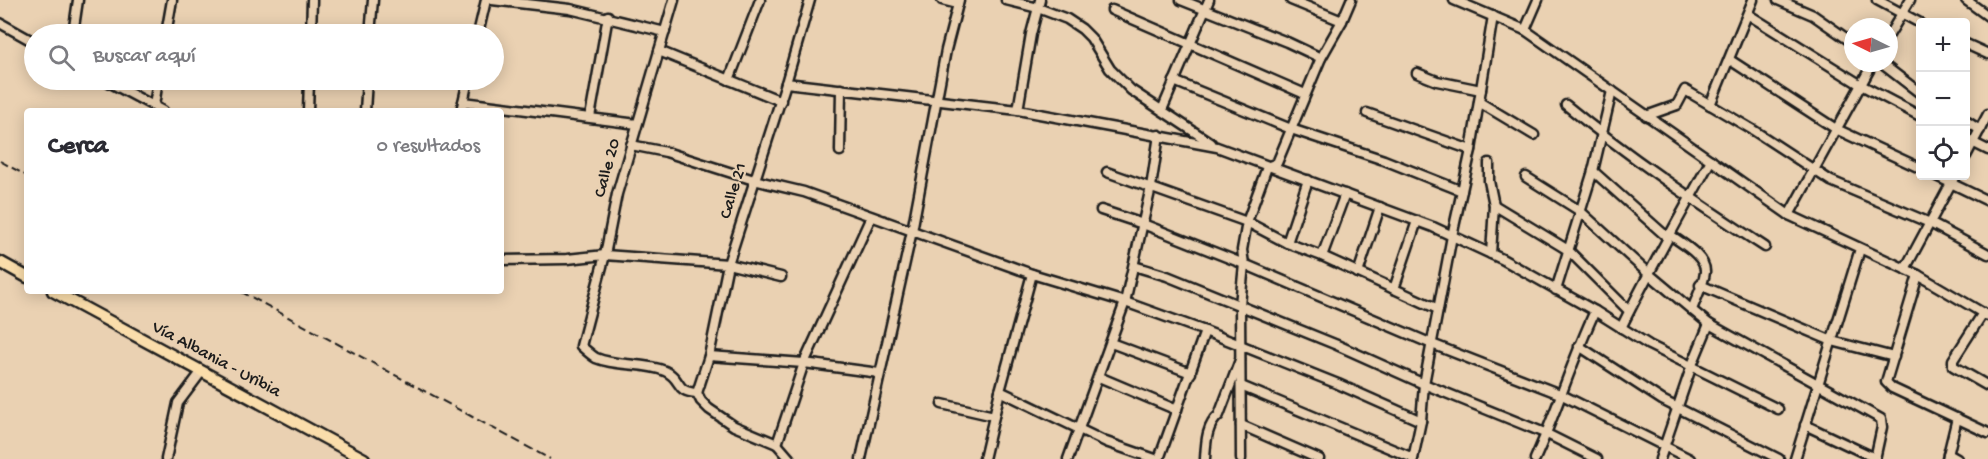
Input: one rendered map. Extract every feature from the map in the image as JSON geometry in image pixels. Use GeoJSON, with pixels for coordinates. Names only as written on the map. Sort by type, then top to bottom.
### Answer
{"type":"FeatureCollection","features":[{"type":"Feature","properties":{"kind":"main road"},"geometry":{"type":"LineString","coordinates":[[0,262],[24,275]]}},
{"type":"Feature","properties":{"kind":"main road","name":"Vía Albania - Uribia"},"geometry":{"type":"LineString","coordinates":[[59,294],[363,459]]}},
{"type":"Feature","properties":{"kind":"street"},"geometry":{"type":"LineString","coordinates":[[74,24],[78,0]]}},
{"type":"Feature","properties":{"kind":"street"},"geometry":{"type":"LineString","coordinates":[[168,24],[172,0]]}},
{"type":"Feature","properties":{"kind":"street"},"geometry":{"type":"LineString","coordinates":[[311,24],[312,0]]}},
{"type":"Feature","properties":{"kind":"street"},"geometry":{"type":"LineString","coordinates":[[371,24],[373,0]]}},
{"type":"Feature","properties":{"kind":"street"},"geometry":{"type":"LineString","coordinates":[[480,24],[486,0]]}},
{"type":"Feature","properties":{"kind":"street"},"geometry":{"type":"LineString","coordinates":[[492,0],[570,4],[665,32]]}},
{"type":"Feature","properties":{"kind":"street","name":"Calle 20"},"geometry":{"type":"LineString","coordinates":[[674,0],[617,194],[605,255],[581,346],[595,357],[664,371],[673,375],[682,390],[687,393],[698,393]]}},
{"type":"Feature","properties":{"kind":"street"},"geometry":{"type":"LineString","coordinates":[[729,80],[760,0]]}},
{"type":"Feature","properties":{"kind":"street","name":"Calle 21"},"geometry":{"type":"LineString","coordinates":[[698,393],[709,356],[728,264],[810,0]]}},
{"type":"Feature","properties":{"kind":"street"},"geometry":{"type":"LineString","coordinates":[[861,459],[912,231],[936,100],[959,2],[942,0]]}},
{"type":"Feature","properties":{"kind":"street"},"geometry":{"type":"LineString","coordinates":[[1006,0],[1039,4],[1082,29],[1091,38],[1110,69],[1131,90],[1217,147]]}},
{"type":"Feature","properties":{"kind":"street"},"geometry":{"type":"LineString","coordinates":[[1181,0],[1321,58]]}},
{"type":"Feature","properties":{"kind":"street"},"geometry":{"type":"LineString","coordinates":[[1162,110],[1209,0]]}},
{"type":"Feature","properties":{"kind":"street"},"geometry":{"type":"LineString","coordinates":[[1291,0],[1342,21]]}},
{"type":"Feature","properties":{"kind":"street"},"geometry":{"type":"LineString","coordinates":[[1241,459],[1240,305],[1244,264],[1242,250],[1247,222],[1268,167],[1277,163],[1321,58],[1351,0]]}},
{"type":"Feature","properties":{"kind":"street"},"geometry":{"type":"LineString","coordinates":[[1454,0],[1526,30],[1789,215],[1918,275],[1985,315],[1953,360],[1953,366],[1988,386]]}},
{"type":"Feature","properties":{"kind":"street"},"geometry":{"type":"LineString","coordinates":[[1526,30],[1538,0]]}},
{"type":"Feature","properties":{"kind":"street"},"geometry":{"type":"LineString","coordinates":[[1710,105],[1749,15],[1753,0]]}},
{"type":"Feature","properties":{"kind":"street"},"geometry":{"type":"LineString","coordinates":[[1778,0],[1813,15],[1844,37]]}},
{"type":"Feature","properties":{"kind":"street"},"geometry":{"type":"LineString","coordinates":[[1877,0],[1916,21]]}},
{"type":"Feature","properties":{"kind":"street"},"geometry":{"type":"LineString","coordinates":[[1898,20],[1910,0]]}},
{"type":"Feature","properties":{"kind":"street"},"geometry":{"type":"LineString","coordinates":[[1966,0],[1988,16]]}},
{"type":"Feature","properties":{"kind":"street"},"geometry":{"type":"LineString","coordinates":[[1018,110],[1031,34],[1039,4]]}},
{"type":"Feature","properties":{"kind":"street"},"geometry":{"type":"LineString","coordinates":[[1113,10],[1305,94]]}},
{"type":"Feature","properties":{"kind":"street"},"geometry":{"type":"LineString","coordinates":[[1749,15],[1861,85],[1916,114]]}},
{"type":"Feature","properties":{"kind":"street"},"geometry":{"type":"LineString","coordinates":[[590,117],[608,16]]}},
{"type":"Feature","properties":{"kind":"street"},"geometry":{"type":"LineString","coordinates":[[1241,386],[1413,459],[1421,421],[1424,384],[1471,150],[1493,16]]}},
{"type":"Feature","properties":{"kind":"street"},"geometry":{"type":"LineString","coordinates":[[0,23],[24,36]]}},
{"type":"Feature","properties":{"kind":"street"},"geometry":{"type":"LineString","coordinates":[[1970,46],[1988,54]]}},
{"type":"Feature","properties":{"kind":"street"},"geometry":{"type":"LineString","coordinates":[[659,51],[780,101]]}},
{"type":"Feature","properties":{"kind":"street"},"geometry":{"type":"LineString","coordinates":[[1730,60],[1836,129],[1916,166]]}},
{"type":"Feature","properties":{"kind":"street"},"geometry":{"type":"LineString","coordinates":[[1789,215],[1868,72]]}},
{"type":"Feature","properties":{"kind":"street"},"geometry":{"type":"LineString","coordinates":[[1893,72],[1916,90]]}},
{"type":"Feature","properties":{"kind":"street"},"geometry":{"type":"LineString","coordinates":[[1417,73],[1437,81],[1481,90]]}},
{"type":"Feature","properties":{"kind":"street"},"geometry":{"type":"LineString","coordinates":[[1174,81],[1292,129],[1384,160],[1462,191]]}},
{"type":"Feature","properties":{"kind":"street"},"geometry":{"type":"LineString","coordinates":[[786,83],[1018,110],[1217,147],[1417,221],[1491,254],[1595,311],[1649,345],[1779,409]]}},
{"type":"Feature","properties":{"kind":"street"},"geometry":{"type":"LineString","coordinates":[[840,152],[841,89]]}},
{"type":"Feature","properties":{"kind":"street"},"geometry":{"type":"LineString","coordinates":[[124,90],[158,108]]}},
{"type":"Feature","properties":{"kind":"street"},"geometry":{"type":"LineString","coordinates":[[154,106],[156,90]]}},
{"type":"Feature","properties":{"kind":"street"},"geometry":{"type":"LineString","coordinates":[[308,108],[309,90]]}},
{"type":"Feature","properties":{"kind":"street"},"geometry":{"type":"LineString","coordinates":[[364,108],[366,90]]}},
{"type":"Feature","properties":{"kind":"street"},"geometry":{"type":"LineString","coordinates":[[462,107],[466,90]]}},
{"type":"Feature","properties":{"kind":"street"},"geometry":{"type":"LineString","coordinates":[[1646,116],[1677,105],[1685,90],[1715,106],[1832,181],[1930,223],[1988,254]]}},
{"type":"Feature","properties":{"kind":"street"},"geometry":{"type":"LineString","coordinates":[[1556,290],[1593,171],[1612,91]]}},
{"type":"Feature","properties":{"kind":"street"},"geometry":{"type":"LineString","coordinates":[[1479,102],[1534,135]]}},
{"type":"Feature","properties":{"kind":"street"},"geometry":{"type":"LineString","coordinates":[[1566,105],[1690,198],[1765,247]]}},
{"type":"Feature","properties":{"kind":"street"},"geometry":{"type":"LineString","coordinates":[[504,110],[590,117],[637,124]]}},
{"type":"Feature","properties":{"kind":"street"},"geometry":{"type":"LineString","coordinates":[[1367,113],[1471,150]]}},
{"type":"Feature","properties":{"kind":"street"},"geometry":{"type":"LineString","coordinates":[[1970,140],[1980,130],[1988,114]]}},
{"type":"Feature","properties":{"kind":"street"},"geometry":{"type":"LineString","coordinates":[[1970,124],[1980,130]]}},
{"type":"Feature","properties":{"kind":"street"},"geometry":{"type":"LineString","coordinates":[[1068,459],[1125,302],[1151,187],[1159,135]]}},
{"type":"Feature","properties":{"kind":"street"},"geometry":{"type":"LineString","coordinates":[[1970,141],[1988,150]]}},
{"type":"Feature","properties":{"kind":"street"},"geometry":{"type":"LineString","coordinates":[[631,145],[666,152],[754,180],[804,192],[1032,274],[1125,302],[1338,384],[1421,421]]}},
{"type":"Feature","properties":{"kind":"street"},"geometry":{"type":"LineString","coordinates":[[1621,328],[1668,235],[1711,160]]}},
{"type":"Feature","properties":{"kind":"street"},"geometry":{"type":"LineString","coordinates":[[1489,163],[1489,181],[1494,205],[1491,254]]}},
{"type":"Feature","properties":{"kind":"street"},"geometry":{"type":"LineString","coordinates":[[1593,171],[1668,235],[1697,255],[1702,262],[1705,272],[1692,310]]}},
{"type":"Feature","properties":{"kind":"street"},"geometry":{"type":"LineString","coordinates":[[1107,172],[1247,222],[1287,243],[1322,256],[1438,309]]}},
{"type":"Feature","properties":{"kind":"street"},"geometry":{"type":"LineString","coordinates":[[1526,177],[1580,211],[1649,274],[1709,324],[1881,420],[1882,427],[1875,458],[1805,425]]}},
{"type":"Feature","properties":{"kind":"street"},"geometry":{"type":"LineString","coordinates":[[1287,243],[1308,180]]}},
{"type":"Feature","properties":{"kind":"street"},"geometry":{"type":"LineString","coordinates":[[1905,269],[1952,180]]}},
{"type":"Feature","properties":{"kind":"street"},"geometry":{"type":"LineString","coordinates":[[1955,180],[1988,201]]}},
{"type":"Feature","properties":{"kind":"street"},"geometry":{"type":"LineString","coordinates":[[1322,256],[1345,194]]}},
{"type":"Feature","properties":{"kind":"street"},"geometry":{"type":"LineString","coordinates":[[1494,205],[1568,250],[1629,311]]}},
{"type":"Feature","properties":{"kind":"street"},"geometry":{"type":"LineString","coordinates":[[1358,273],[1380,207]]}},
{"type":"Feature","properties":{"kind":"street"},"geometry":{"type":"LineString","coordinates":[[1101,210],[1244,264],[1432,344],[1560,394],[1690,459]]}},
{"type":"Feature","properties":{"kind":"street"},"geometry":{"type":"LineString","coordinates":[[777,444],[804,363],[871,217]]}},
{"type":"Feature","properties":{"kind":"street"},"geometry":{"type":"LineString","coordinates":[[1394,289],[1417,221]]}},
{"type":"Feature","properties":{"kind":"street"},"geometry":{"type":"LineString","coordinates":[[1795,459],[1860,249]]}},
{"type":"Feature","properties":{"kind":"street"},"geometry":{"type":"LineString","coordinates":[[504,260],[567,260],[605,255],[728,264],[781,277]]}},
{"type":"Feature","properties":{"kind":"street"},"geometry":{"type":"LineString","coordinates":[[1134,266],[1167,276],[1337,345],[1424,384],[1547,434],[1597,459]]}},
{"type":"Feature","properties":{"kind":"street"},"geometry":{"type":"LineString","coordinates":[[984,459],[1032,274]]}},
{"type":"Feature","properties":{"kind":"street"},"geometry":{"type":"LineString","coordinates":[[1918,275],[1886,382],[1888,386],[1988,433]]}},
{"type":"Feature","properties":{"kind":"street"},"geometry":{"type":"LineString","coordinates":[[1700,285],[1832,341],[1894,357]]}},
{"type":"Feature","properties":{"kind":"street"},"geometry":{"type":"LineString","coordinates":[[1535,459],[1595,311]]}},
{"type":"Feature","properties":{"kind":"street"},"geometry":{"type":"LineString","coordinates":[[1660,459],[1692,365],[1709,324]]}},
{"type":"Feature","properties":{"kind":"street"},"geometry":{"type":"LineString","coordinates":[[1000,391],[1107,442],[1157,459],[1205,331]]}},
{"type":"Feature","properties":{"kind":"street"},"geometry":{"type":"LineString","coordinates":[[1111,343],[1191,373]]}},
{"type":"Feature","properties":{"kind":"street"},"geometry":{"type":"LineString","coordinates":[[1579,346],[1677,408],[1779,459]]}},
{"type":"Feature","properties":{"kind":"street"},"geometry":{"type":"LineString","coordinates":[[709,356],[804,363],[879,373]]}},
{"type":"Feature","properties":{"kind":"street"},"geometry":{"type":"LineString","coordinates":[[1205,459],[1205,446],[1211,421],[1219,415],[1240,359]]}},
{"type":"Feature","properties":{"kind":"street"},"geometry":{"type":"LineString","coordinates":[[166,459],[178,403],[202,371]]}},
{"type":"Feature","properties":{"kind":"street"},"geometry":{"type":"LineString","coordinates":[[1099,377],[1177,410]]}},
{"type":"Feature","properties":{"kind":"street"},"geometry":{"type":"LineString","coordinates":[[698,393],[701,401],[709,409],[734,426],[777,444],[790,459]]}},
{"type":"Feature","properties":{"kind":"street"},"geometry":{"type":"LineString","coordinates":[[942,404],[994,416]]}},
{"type":"Feature","properties":{"kind":"street"},"geometry":{"type":"LineString","coordinates":[[1957,418],[1948,457],[1957,459]]}},
{"type":"Feature","properties":{"kind":"street"},"geometry":{"type":"LineString","coordinates":[[1241,425],[1319,459]]}},
{"type":"Feature","properties":{"kind":"railway"},"geometry":{"type":"LineString","coordinates":[[0,161],[24,174]]}},
{"type":"Feature","properties":{"kind":"railway"},"geometry":{"type":"LineString","coordinates":[[246,294],[550,459]]}}]}
